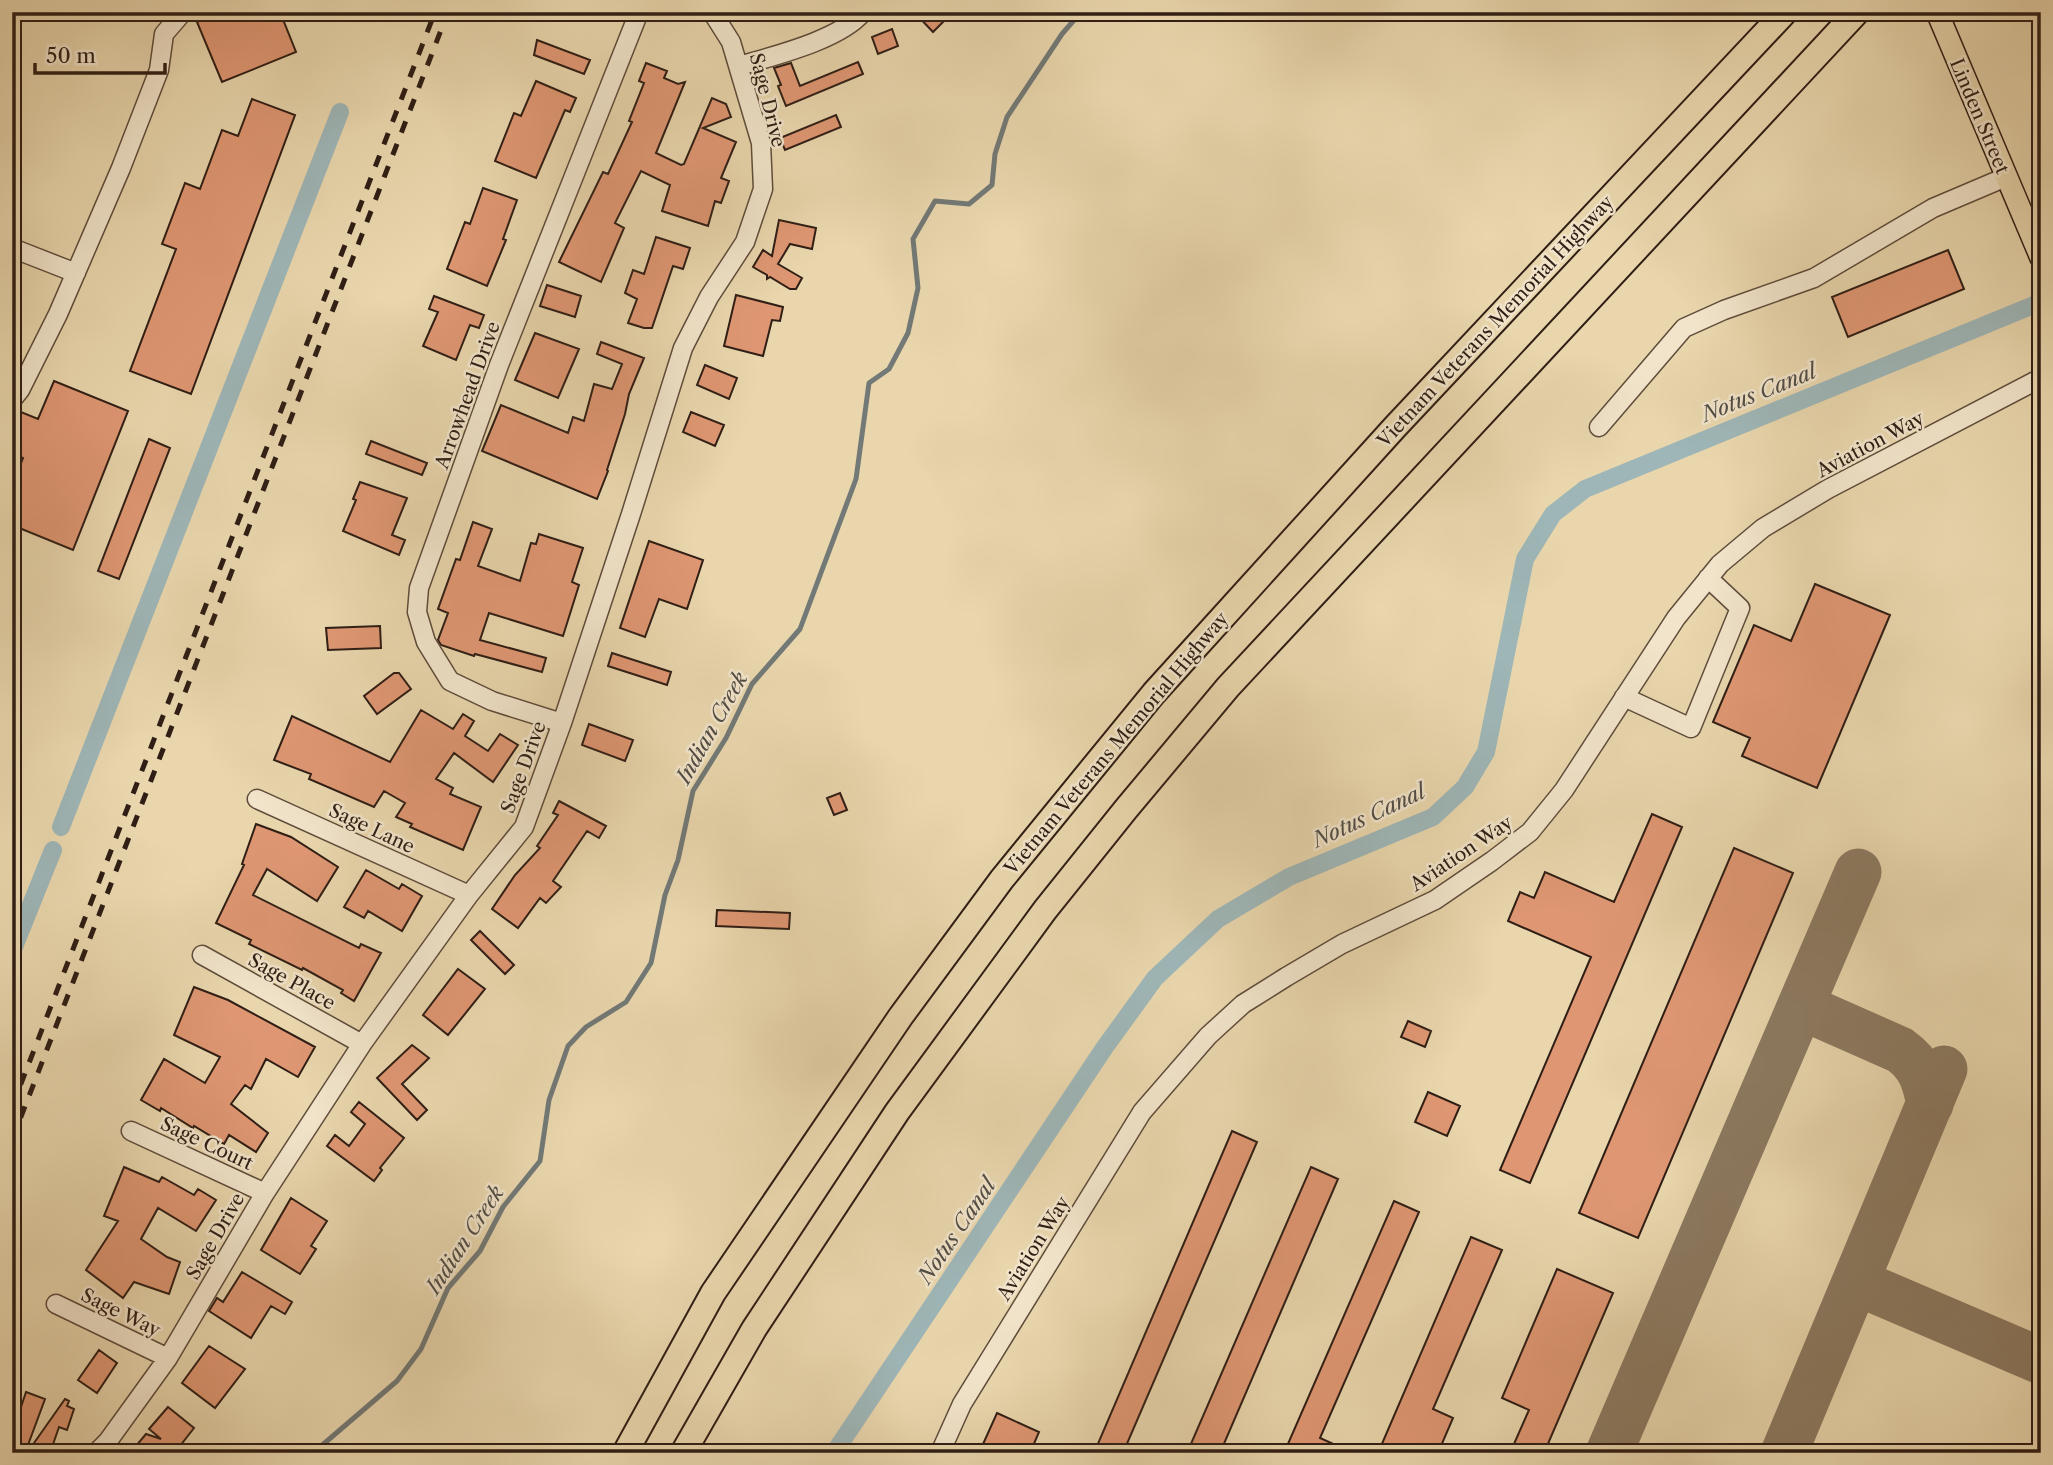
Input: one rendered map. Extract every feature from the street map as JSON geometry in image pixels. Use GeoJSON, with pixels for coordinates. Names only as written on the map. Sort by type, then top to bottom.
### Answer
{"type":"FeatureCollection","features":[{"type":"Feature","properties":{"kind":"highway","name":"Vietnam Veterans Memorial Highway"},"geometry":{"type":"LineString","coordinates":[[625,1453],[713,1293],[901,1016],[1010,869],[1163,682],[1395,427],[1786,12]]}},
{"type":"Feature","properties":{"kind":"highway"},"geometry":{"type":"LineString","coordinates":[[683,1453],[754,1329],[897,1112],[1045,910],[1126,809],[1238,677],[1857,12]]}},
{"type":"Feature","properties":{"kind":"main road","name":"Linden Street"},"geometry":{"type":"LineString","coordinates":[[1937,12],[2041,258]]}},
{"type":"Feature","properties":{"kind":"street"},"geometry":{"type":"LineString","coordinates":[[12,400],[20,390],[76,274],[159,70],[164,34],[183,12]]}},
{"type":"Feature","properties":{"kind":"street","name":"Arrowhead Drive"},"geometry":{"type":"LineString","coordinates":[[562,723],[492,701],[450,681],[426,642],[416,612],[419,588],[499,365],[639,12]]}},
{"type":"Feature","properties":{"kind":"street","name":"Sage Drive"},"geometry":{"type":"LineString","coordinates":[[96,1453],[108,1441],[168,1358],[265,1193],[362,1044],[469,895],[524,827],[562,723],[683,348],[709,297],[745,242],[763,189],[761,143],[731,42],[712,12]]}},
{"type":"Feature","properties":{"kind":"street"},"geometry":{"type":"LineString","coordinates":[[738,66],[794,50],[834,33],[863,12]]}},
{"type":"Feature","properties":{"kind":"street"},"geometry":{"type":"LineString","coordinates":[[1599,427],[1684,328],[1724,310],[1814,278],[1933,208],[2006,177]]}},
{"type":"Feature","properties":{"kind":"street"},"geometry":{"type":"LineString","coordinates":[[12,248],[76,274]]}},
{"type":"Feature","properties":{"kind":"street","name":"Aviation Way"},"geometry":{"type":"LineString","coordinates":[[940,1453],[962,1404],[1142,1112],[1208,1036],[1243,1004],[1286,976],[1342,944],[1436,900],[1530,832],[1564,790],[1676,618],[1720,564],[1763,528],[1828,489],[2041,379]]}},
{"type":"Feature","properties":{"kind":"street"},"geometry":{"type":"LineString","coordinates":[[1624,697],[1691,727],[1740,608],[1708,578]]}},
{"type":"Feature","properties":{"kind":"street","name":"Sage Lane"},"geometry":{"type":"LineString","coordinates":[[257,799],[469,895]]}},
{"type":"Feature","properties":{"kind":"street","name":"Sage Place"},"geometry":{"type":"LineString","coordinates":[[202,955],[362,1044]]}},
{"type":"Feature","properties":{"kind":"street","name":"Sage Court"},"geometry":{"type":"LineString","coordinates":[[131,1131],[265,1193]]}},
{"type":"Feature","properties":{"kind":"street","name":"Sage Way"},"geometry":{"type":"LineString","coordinates":[[56,1304],[168,1358]]}},
{"type":"Feature","properties":{"kind":"building"},"geometry":{"type":"Polygon","coordinates":[[[221,12],[280,12],[296,52],[222,82],[197,22],[221,12]]]}},
{"type":"Feature","properties":{"kind":"building"},"geometry":{"type":"Polygon","coordinates":[[[914,12],[953,12],[933,32],[914,12]]]}},
{"type":"Feature","properties":{"kind":"building"},"geometry":{"type":"Polygon","coordinates":[[[892,29],[898,46],[878,54],[872,37],[892,29]]]}},
{"type":"Feature","properties":{"kind":"building"},"geometry":{"type":"Polygon","coordinates":[[[537,40],[590,60],[584,74],[534,55],[537,40]]]}},
{"type":"Feature","properties":{"kind":"building"},"geometry":{"type":"Polygon","coordinates":[[[858,62],[863,74],[786,106],[774,68],[791,63],[800,86],[858,62]]]}},
{"type":"Feature","properties":{"kind":"building"},"geometry":{"type":"Polygon","coordinates":[[[646,63],[667,71],[664,78],[678,84],[685,82],[656,153],[684,164],[712,98],[726,104],[731,117],[703,128],[736,142],[721,178],[729,181],[721,203],[715,201],[708,226],[662,211],[670,185],[641,171],[615,223],[624,228],[601,282],[559,262],[603,172],[608,174],[632,122],[629,121],[644,83],[639,81],[646,63]]]}},
{"type":"Feature","properties":{"kind":"building"},"geometry":{"type":"Polygon","coordinates":[[[536,81],[576,98],[570,112],[565,110],[536,178],[495,161],[514,113],[521,116],[536,81]]]}},
{"type":"Feature","properties":{"kind":"building"},"geometry":{"type":"Polygon","coordinates":[[[252,99],[295,115],[191,394],[130,371],[176,249],[162,244],[185,183],[200,189],[222,130],[238,136],[252,99]]]}},
{"type":"Feature","properties":{"kind":"building"},"geometry":{"type":"Polygon","coordinates":[[[836,115],[841,127],[785,150],[780,138],[836,115]]]}},
{"type":"Feature","properties":{"kind":"building"},"geometry":{"type":"Polygon","coordinates":[[[483,188],[517,200],[503,239],[506,240],[487,286],[447,269],[465,222],[470,224],[483,188]]]}},
{"type":"Feature","properties":{"kind":"building"},"geometry":{"type":"Polygon","coordinates":[[[779,220],[816,228],[812,249],[790,244],[778,264],[802,278],[796,289],[790,289],[770,277],[767,279],[767,275],[753,267],[763,250],[772,256],[779,220]]]}},
{"type":"Feature","properties":{"kind":"building"},"geometry":{"type":"Polygon","coordinates":[[[656,237],[690,248],[683,269],[673,266],[652,328],[644,328],[628,323],[637,299],[625,293],[633,270],[644,274],[656,237]]]}},
{"type":"Feature","properties":{"kind":"building"},"geometry":{"type":"Polygon","coordinates":[[[1948,250],[1964,289],[1848,337],[1832,297],[1948,250]]]}},
{"type":"Feature","properties":{"kind":"building"},"geometry":{"type":"Polygon","coordinates":[[[547,285],[581,296],[575,317],[540,306],[547,285]]]}},
{"type":"Feature","properties":{"kind":"building"},"geometry":{"type":"Polygon","coordinates":[[[736,295],[783,307],[780,321],[772,320],[763,356],[724,346],[736,295]]]}},
{"type":"Feature","properties":{"kind":"building"},"geometry":{"type":"Polygon","coordinates":[[[434,296],[484,315],[479,328],[470,325],[456,360],[423,346],[438,312],[429,309],[434,296]]]}},
{"type":"Feature","properties":{"kind":"building"},"geometry":{"type":"Polygon","coordinates":[[[535,333],[579,349],[558,398],[515,380],[535,333]]]}},
{"type":"Feature","properties":{"kind":"building"},"geometry":{"type":"Polygon","coordinates":[[[601,342],[644,358],[629,394],[608,471],[597,499],[482,451],[501,405],[568,433],[573,417],[584,421],[594,384],[612,389],[622,364],[597,354],[601,342]]]}},
{"type":"Feature","properties":{"kind":"building"},"geometry":{"type":"Polygon","coordinates":[[[705,365],[737,378],[729,399],[697,385],[705,365]]]}},
{"type":"Feature","properties":{"kind":"building"},"geometry":{"type":"Polygon","coordinates":[[[54,381],[128,411],[73,550],[12,525],[12,486],[23,458],[12,453],[12,435],[21,412],[38,419],[54,381]]]}},
{"type":"Feature","properties":{"kind":"building"},"geometry":{"type":"Polygon","coordinates":[[[691,412],[724,425],[715,446],[683,432],[691,412]]]}},
{"type":"Feature","properties":{"kind":"building"},"geometry":{"type":"Polygon","coordinates":[[[149,439],[170,448],[119,579],[98,571],[149,439]]]}},
{"type":"Feature","properties":{"kind":"building"},"geometry":{"type":"Polygon","coordinates":[[[371,441],[427,463],[422,475],[366,454],[371,441]]]}},
{"type":"Feature","properties":{"kind":"building"},"geometry":{"type":"Polygon","coordinates":[[[360,482],[407,498],[392,535],[405,540],[399,555],[343,531],[356,500],[353,499],[360,482]]]}},
{"type":"Feature","properties":{"kind":"building"},"geometry":{"type":"Polygon","coordinates":[[[473,522],[492,529],[478,566],[520,581],[531,543],[536,544],[539,534],[583,548],[572,582],[579,585],[563,636],[489,613],[480,640],[546,658],[542,672],[475,654],[474,656],[441,645],[438,640],[448,613],[438,609],[456,559],[460,560],[473,522]]]}},
{"type":"Feature","properties":{"kind":"building"},"geometry":{"type":"Polygon","coordinates":[[[649,541],[703,560],[687,609],[659,599],[645,637],[620,628],[649,541]]]}},
{"type":"Feature","properties":{"kind":"building"},"geometry":{"type":"Polygon","coordinates":[[[1815,584],[1890,615],[1817,788],[1742,756],[1750,738],[1713,722],[1754,625],[1791,641],[1815,584]]]}},
{"type":"Feature","properties":{"kind":"building"},"geometry":{"type":"Polygon","coordinates":[[[380,626],[381,648],[328,650],[326,628],[380,626]]]}},
{"type":"Feature","properties":{"kind":"building"},"geometry":{"type":"Polygon","coordinates":[[[612,653],[671,672],[667,685],[608,666],[612,653]]]}},
{"type":"Feature","properties":{"kind":"building"},"geometry":{"type":"Polygon","coordinates":[[[394,673],[399,673],[411,689],[377,714],[364,696],[394,673]]]}},
{"type":"Feature","properties":{"kind":"building"},"geometry":{"type":"Polygon","coordinates":[[[421,710],[453,729],[463,714],[474,721],[465,736],[488,751],[500,734],[518,745],[493,782],[454,753],[436,779],[453,788],[450,794],[481,807],[463,850],[410,827],[412,824],[396,817],[405,803],[384,791],[374,807],[309,779],[311,774],[274,760],[292,716],[390,762],[421,710]]]}},
{"type":"Feature","properties":{"kind":"building"},"geometry":{"type":"Polygon","coordinates":[[[589,724],[633,740],[625,761],[582,745],[589,724]]]}},
{"type":"Feature","properties":{"kind":"building"},"geometry":{"type":"Polygon","coordinates":[[[840,793],[847,810],[834,815],[827,798],[840,793]]]}},
{"type":"Feature","properties":{"kind":"building"},"geometry":{"type":"Polygon","coordinates":[[[559,801],[606,826],[599,838],[587,831],[553,881],[561,887],[546,903],[540,898],[518,928],[492,909],[515,875],[540,848],[537,846],[558,815],[553,813],[559,801]]]}},
{"type":"Feature","properties":{"kind":"building"},"geometry":{"type":"Polygon","coordinates":[[[1652,814],[1682,827],[1530,1183],[1500,1170],[1591,957],[1508,921],[1520,892],[1534,898],[1545,872],[1614,902],[1652,814]]]}},
{"type":"Feature","properties":{"kind":"building"},"geometry":{"type":"Polygon","coordinates":[[[256,824],[291,837],[338,867],[317,901],[267,869],[253,895],[359,948],[361,944],[381,953],[354,1001],[341,993],[343,990],[303,968],[302,970],[249,944],[251,940],[216,923],[244,865],[242,864],[256,824]]]}},
{"type":"Feature","properties":{"kind":"building"},"geometry":{"type":"Polygon","coordinates":[[[1734,848],[1793,873],[1638,1238],[1579,1213],[1734,848]]]}},
{"type":"Feature","properties":{"kind":"building"},"geometry":{"type":"Polygon","coordinates":[[[366,870],[399,889],[402,884],[422,896],[402,931],[368,911],[364,918],[344,907],[366,870]]]}},
{"type":"Feature","properties":{"kind":"building"},"geometry":{"type":"Polygon","coordinates":[[[717,910],[790,913],[789,929],[716,926],[717,910]]]}},
{"type":"Feature","properties":{"kind":"building"},"geometry":{"type":"Polygon","coordinates":[[[480,931],[514,965],[505,974],[471,940],[480,931]]]}},
{"type":"Feature","properties":{"kind":"building"},"geometry":{"type":"Polygon","coordinates":[[[458,969],[485,989],[448,1035],[423,1015],[458,969]]]}},
{"type":"Feature","properties":{"kind":"building"},"geometry":{"type":"Polygon","coordinates":[[[194,987],[228,1000],[315,1047],[298,1077],[266,1059],[251,1089],[245,1085],[231,1104],[268,1133],[256,1152],[229,1135],[224,1144],[161,1108],[160,1111],[141,1100],[164,1059],[205,1083],[220,1057],[174,1035],[194,987]]]}},
{"type":"Feature","properties":{"kind":"building"},"geometry":{"type":"Polygon","coordinates":[[[1408,1021],[1431,1031],[1425,1047],[1401,1037],[1408,1021]]]}},
{"type":"Feature","properties":{"kind":"building"},"geometry":{"type":"Polygon","coordinates":[[[412,1045],[429,1058],[402,1084],[427,1110],[417,1120],[377,1078],[412,1045]]]}},
{"type":"Feature","properties":{"kind":"building"},"geometry":{"type":"Polygon","coordinates":[[[1428,1092],[1460,1106],[1447,1136],[1415,1122],[1428,1092]]]}},
{"type":"Feature","properties":{"kind":"building"},"geometry":{"type":"Polygon","coordinates":[[[359,1102],[404,1138],[380,1168],[382,1170],[374,1181],[327,1146],[335,1135],[349,1146],[365,1124],[351,1112],[359,1102]]]}},
{"type":"Feature","properties":{"kind":"building"},"geometry":{"type":"Polygon","coordinates":[[[1232,1131],[1257,1142],[1123,1453],[1094,1453],[1232,1131]]]}},
{"type":"Feature","properties":{"kind":"building"},"geometry":{"type":"Polygon","coordinates":[[[124,1167],[159,1182],[162,1177],[194,1195],[198,1189],[216,1200],[196,1231],[158,1208],[141,1239],[167,1257],[180,1262],[169,1294],[134,1282],[123,1298],[86,1270],[118,1221],[104,1216],[124,1167]]]}},
{"type":"Feature","properties":{"kind":"building"},"geometry":{"type":"Polygon","coordinates":[[[1311,1167],[1338,1179],[1220,1453],[1187,1453],[1311,1167]]]}},
{"type":"Feature","properties":{"kind":"building"},"geometry":{"type":"Polygon","coordinates":[[[291,1198],[327,1221],[311,1246],[316,1249],[300,1274],[261,1250],[291,1198]]]}},
{"type":"Feature","properties":{"kind":"building"},"geometry":{"type":"Polygon","coordinates":[[[1394,1201],[1419,1212],[1320,1438],[1353,1453],[1284,1453],[1394,1201]]]}},
{"type":"Feature","properties":{"kind":"building"},"geometry":{"type":"Polygon","coordinates":[[[1471,1237],[1502,1250],[1433,1409],[1453,1418],[1438,1453],[1378,1453],[1471,1237]]]}},
{"type":"Feature","properties":{"kind":"building"},"geometry":{"type":"Polygon","coordinates":[[[1557,1269],[1613,1293],[1544,1453],[1510,1453],[1529,1410],[1502,1398],[1557,1269]]]}},
{"type":"Feature","properties":{"kind":"building"},"geometry":{"type":"Polygon","coordinates":[[[242,1272],[292,1302],[285,1314],[271,1306],[251,1338],[209,1311],[217,1298],[223,1302],[242,1272]]]}},
{"type":"Feature","properties":{"kind":"building"},"geometry":{"type":"Polygon","coordinates":[[[209,1346],[245,1369],[215,1408],[182,1383],[209,1346]]]}},
{"type":"Feature","properties":{"kind":"building"},"geometry":{"type":"Polygon","coordinates":[[[99,1350],[117,1363],[97,1393],[78,1380],[99,1350]]]}},
{"type":"Feature","properties":{"kind":"building"},"geometry":{"type":"Polygon","coordinates":[[[26,1392],[45,1399],[25,1453],[20,1453],[12,1450],[12,1434],[26,1392]]]}},
{"type":"Feature","properties":{"kind":"building"},"geometry":{"type":"Polygon","coordinates":[[[65,1399],[69,1401],[67,1406],[74,1409],[67,1430],[59,1427],[50,1453],[27,1453],[65,1399]]]}},
{"type":"Feature","properties":{"kind":"building"},"geometry":{"type":"Polygon","coordinates":[[[168,1407],[194,1428],[180,1446],[195,1451],[194,1453],[130,1453],[146,1434],[161,1439],[149,1429],[168,1407]]]}},
{"type":"Feature","properties":{"kind":"building"},"geometry":{"type":"Polygon","coordinates":[[[997,1413],[1039,1432],[1030,1453],[979,1453],[997,1413]]]}},
{"type":"Feature","properties":{"kind":"waterway","name":"Indian Creek"},"geometry":{"type":"LineString","coordinates":[[313,1453],[397,1381],[421,1349],[448,1288],[480,1251],[503,1207],[540,1161],[549,1100],[568,1046],[586,1027],[626,1002],[651,963],[665,895],[678,860],[693,791],[726,738],[752,684],[800,629],[856,479],[869,383],[889,369],[908,333],[918,288],[913,239],[935,201],[969,204],[992,185],[995,154],[1007,117],[1062,34],[1081,12]]}},
{"type":"Feature","properties":{"kind":"waterway"},"geometry":{"type":"LineString","coordinates":[[61,827],[340,112]]}},
{"type":"Feature","properties":{"kind":"waterway","name":"Notus Canal"},"geometry":{"type":"LineString","coordinates":[[834,1453],[1105,1047],[1155,978],[1218,919],[1289,877],[1433,817],[1465,787],[1486,752],[1525,559],[1553,514],[1585,489],[2041,302]]}},
{"type":"Feature","properties":{"kind":"waterway"},"geometry":{"type":"LineString","coordinates":[[12,952],[53,850]]}},
{"type":"Feature","properties":{"kind":"taxiway"},"geometry":{"type":"LineString","coordinates":[[1609,1453],[1858,872]]}},
{"type":"Feature","properties":{"kind":"taxiway"},"geometry":{"type":"LineString","coordinates":[[1805,1008],[1900,1050],[1913,1061],[1921,1074],[1930,1104]]}},
{"type":"Feature","properties":{"kind":"taxiway"},"geometry":{"type":"LineString","coordinates":[[1784,1453],[1944,1069]]}},
{"type":"Feature","properties":{"kind":"taxiway"},"geometry":{"type":"LineString","coordinates":[[1856,1282],[2041,1361]]}},
{"type":"Feature","properties":{"kind":"railway"},"geometry":{"type":"LineString","coordinates":[[12,1107],[435,12]]}},
{"type":"Feature","properties":{"kind":"railway"},"geometry":{"type":"LineString","coordinates":[[12,1140],[448,12]]}}]}
